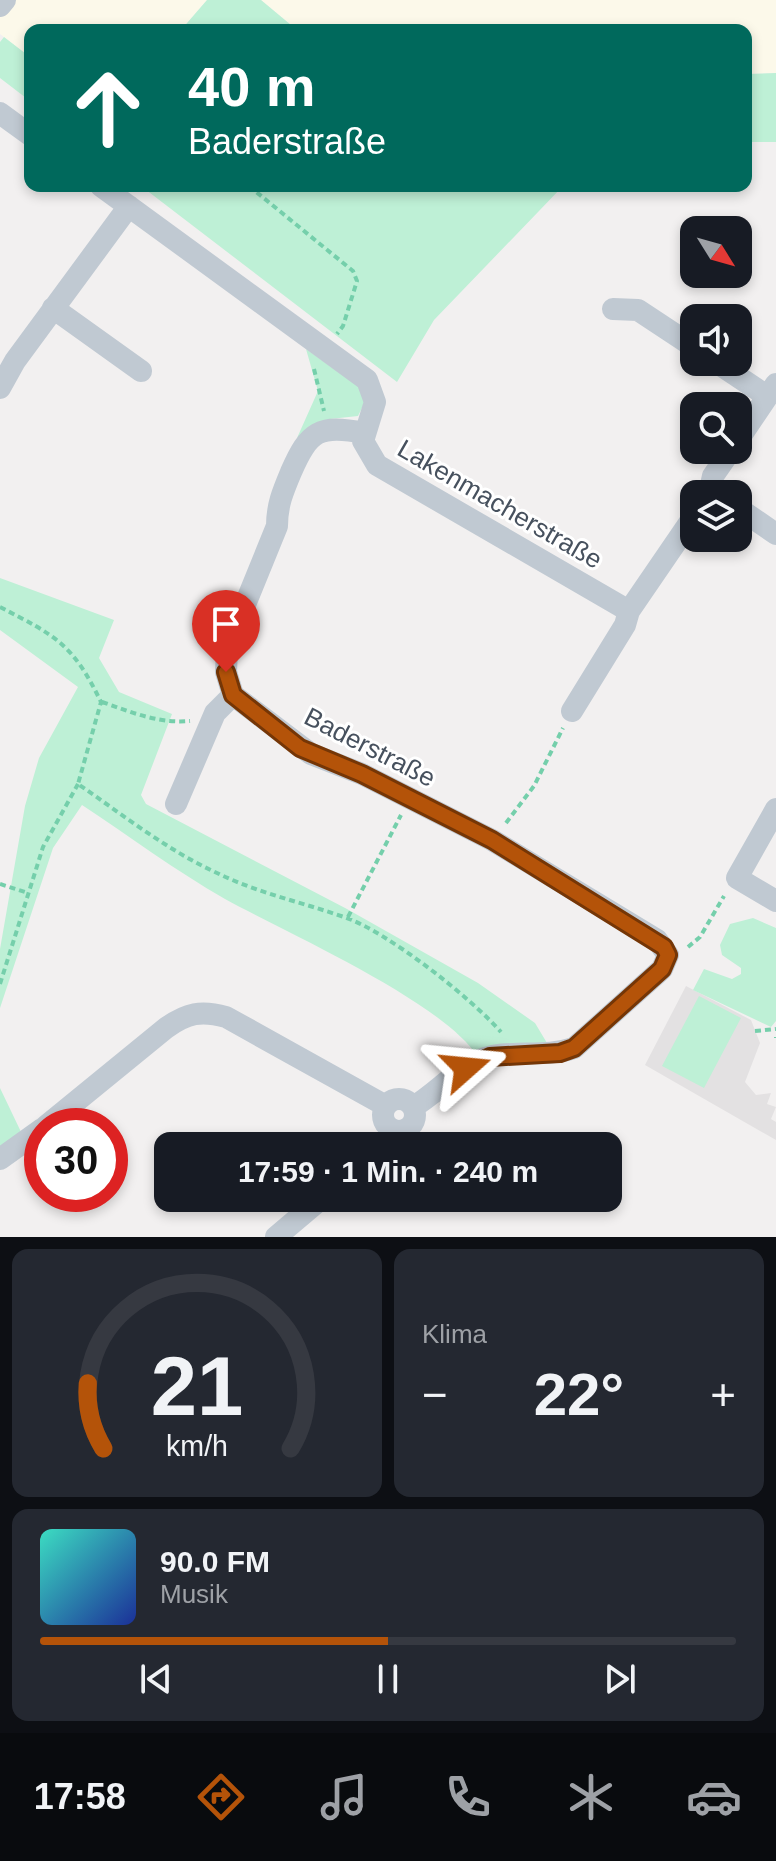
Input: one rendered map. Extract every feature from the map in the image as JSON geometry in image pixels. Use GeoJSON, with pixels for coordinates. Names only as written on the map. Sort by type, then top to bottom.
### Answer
{"type":"FeatureCollection","features":[{"type":"Feature","properties":{"kind":"street"},"geometry":{"type":"LineString","coordinates":[[0,6],[5,0]]}},
{"type":"Feature","properties":{"kind":"street"},"geometry":{"type":"LineString","coordinates":[[0,113],[24,131]]}},
{"type":"Feature","properties":{"kind":"street","name":"Lakenmacherstraße"},"geometry":{"type":"LineString","coordinates":[[109,192],[359,373],[373,392],[375,402],[364,433],[365,449],[377,465],[629,611]]}},
{"type":"Feature","properties":{"kind":"street"},"geometry":{"type":"LineString","coordinates":[[0,388],[15,361],[129,206]]}},
{"type":"Feature","properties":{"kind":"street"},"geometry":{"type":"LineString","coordinates":[[53,308],[141,371]]}},
{"type":"Feature","properties":{"kind":"street"},"geometry":{"type":"LineString","coordinates":[[613,309],[638,310],[680,338]]}},
{"type":"Feature","properties":{"kind":"street"},"geometry":{"type":"LineString","coordinates":[[744,376],[772,390],[752,419]]}},
{"type":"Feature","properties":{"kind":"street"},"geometry":{"type":"LineString","coordinates":[[176,804],[215,713],[233,695],[226,672],[227,649],[277,526],[277,505],[304,444],[329,429],[364,433]]}},
{"type":"Feature","properties":{"kind":"street"},"geometry":{"type":"LineString","coordinates":[[752,518],[776,534]]}},
{"type":"Feature","properties":{"kind":"street"},"geometry":{"type":"LineString","coordinates":[[572,711],[625,625],[629,611],[680,536]]}},
{"type":"Feature","properties":{"kind":"street","name":"Baderstraße"},"geometry":{"type":"LineString","coordinates":[[233,695],[300,748],[492,840],[657,940],[668,955]]}},
{"type":"Feature","properties":{"kind":"street"},"geometry":{"type":"LineString","coordinates":[[776,809],[737,878],[776,901]]}},
{"type":"Feature","properties":{"kind":"street"},"geometry":{"type":"LineString","coordinates":[[68,1108],[166,1028],[183,1016],[205,1011],[226,1017],[386,1127],[408,1128],[414,1120],[413,1107],[466,1068],[490,1057],[560,1053],[574,1048],[662,969],[668,955]]}},
{"type":"Feature","properties":{"kind":"street"},"geometry":{"type":"LineString","coordinates":[[0,1159],[24,1142]]}},
{"type":"Feature","properties":{"kind":"street"},"geometry":{"type":"LineString","coordinates":[[276,1237],[305,1212]]}},
{"type":"Feature","properties":{"kind":"path"},"geometry":{"type":"LineString","coordinates":[[256,192],[353,271],[357,281],[343,326],[310,354],[329,429]]}},
{"type":"Feature","properties":{"kind":"path"},"geometry":{"type":"LineString","coordinates":[[0,607],[64,643],[81,663],[101,702],[78,784],[43,847],[0,984]]}},
{"type":"Feature","properties":{"kind":"path"},"geometry":{"type":"LineString","coordinates":[[101,702],[172,723],[195,721],[215,713]]}},
{"type":"Feature","properties":{"kind":"path"},"geometry":{"type":"LineString","coordinates":[[492,840],[534,786],[572,711]]}},
{"type":"Feature","properties":{"kind":"path"},"geometry":{"type":"LineString","coordinates":[[78,784],[215,872],[269,896],[347,917],[397,947],[491,1020],[508,1039],[513,1055]]}},
{"type":"Feature","properties":{"kind":"path"},"geometry":{"type":"LineString","coordinates":[[347,917],[410,799]]}},
{"type":"Feature","properties":{"kind":"path"},"geometry":{"type":"LineString","coordinates":[[668,955],[684,950],[700,937],[737,878]]}},
{"type":"Feature","properties":{"kind":"path"},"geometry":{"type":"LineString","coordinates":[[0,884],[28,893]]}},
{"type":"Feature","properties":{"kind":"path"},"geometry":{"type":"LineString","coordinates":[[755,1031],[776,1029]]}},
{"type":"Feature","properties":{"kind":"shaded area"},"geometry":{"type":"Polygon","coordinates":[[[0,0],[207,0],[186,24],[24,24],[24,52],[0,34],[0,0]]]}},
{"type":"Feature","properties":{"kind":"shaded area"},"geometry":{"type":"Polygon","coordinates":[[[261,0],[776,0],[776,73],[752,74],[752,24],[290,24],[261,0]]]}},
{"type":"Feature","properties":{"kind":"shaded area"},"geometry":{"type":"Polygon","coordinates":[[[686,986],[751,1020],[760,1043],[745,1082],[756,1095],[771,1093],[767,1104],[776,1107],[771,1119],[776,1122],[776,1140],[645,1065],[686,986]]]}},
{"type":"Feature","properties":{"kind":"green space"},"geometry":{"type":"Polygon","coordinates":[[[207,0],[261,0],[290,24],[186,24],[207,0]]]}},
{"type":"Feature","properties":{"kind":"green space"},"geometry":{"type":"Polygon","coordinates":[[[4,37],[24,52],[24,96],[0,78],[0,42],[4,37]]]}},
{"type":"Feature","properties":{"kind":"green space"},"geometry":{"type":"Polygon","coordinates":[[[776,73],[776,142],[752,142],[752,74],[776,73]]]}},
{"type":"Feature","properties":{"kind":"green space"},"geometry":{"type":"Polygon","coordinates":[[[149,192],[557,192],[434,320],[397,382],[149,192]]]}},
{"type":"Feature","properties":{"kind":"green space"},"geometry":{"type":"Polygon","coordinates":[[[306,349],[358,386],[366,400],[358,416],[330,419],[297,438],[318,391],[306,349]]]}},
{"type":"Feature","properties":{"kind":"green space"},"geometry":{"type":"Polygon","coordinates":[[[0,578],[114,620],[99,658],[119,692],[172,714],[141,795],[146,804],[347,909],[478,983],[535,1023],[550,1048],[477,1056],[459,1035],[399,992],[225,899],[82,805],[53,848],[0,1008],[0,949],[25,806],[39,758],[78,687],[0,630],[0,578]]]}},
{"type":"Feature","properties":{"kind":"green space"},"geometry":{"type":"Polygon","coordinates":[[[753,918],[776,928],[776,1021],[771,1027],[693,990],[704,969],[732,979],[741,974],[741,968],[722,955],[720,945],[730,924],[753,918]]]}},
{"type":"Feature","properties":{"kind":"green space"},"geometry":{"type":"Polygon","coordinates":[[[699,996],[741,1018],[704,1088],[662,1066],[699,996]]]}},
{"type":"Feature","properties":{"kind":"green space"},"geometry":{"type":"Polygon","coordinates":[[[0,1088],[22,1134],[0,1151],[0,1088]]]}},
{"type":"Feature","properties":{"kind":"route"},"geometry":{"type":"LineString","coordinates":[[226,672],[233,695],[300,748],[362,774],[492,840],[664,947],[668,955],[662,969],[574,1048],[560,1053],[490,1057],[466,1068]]}}]}
